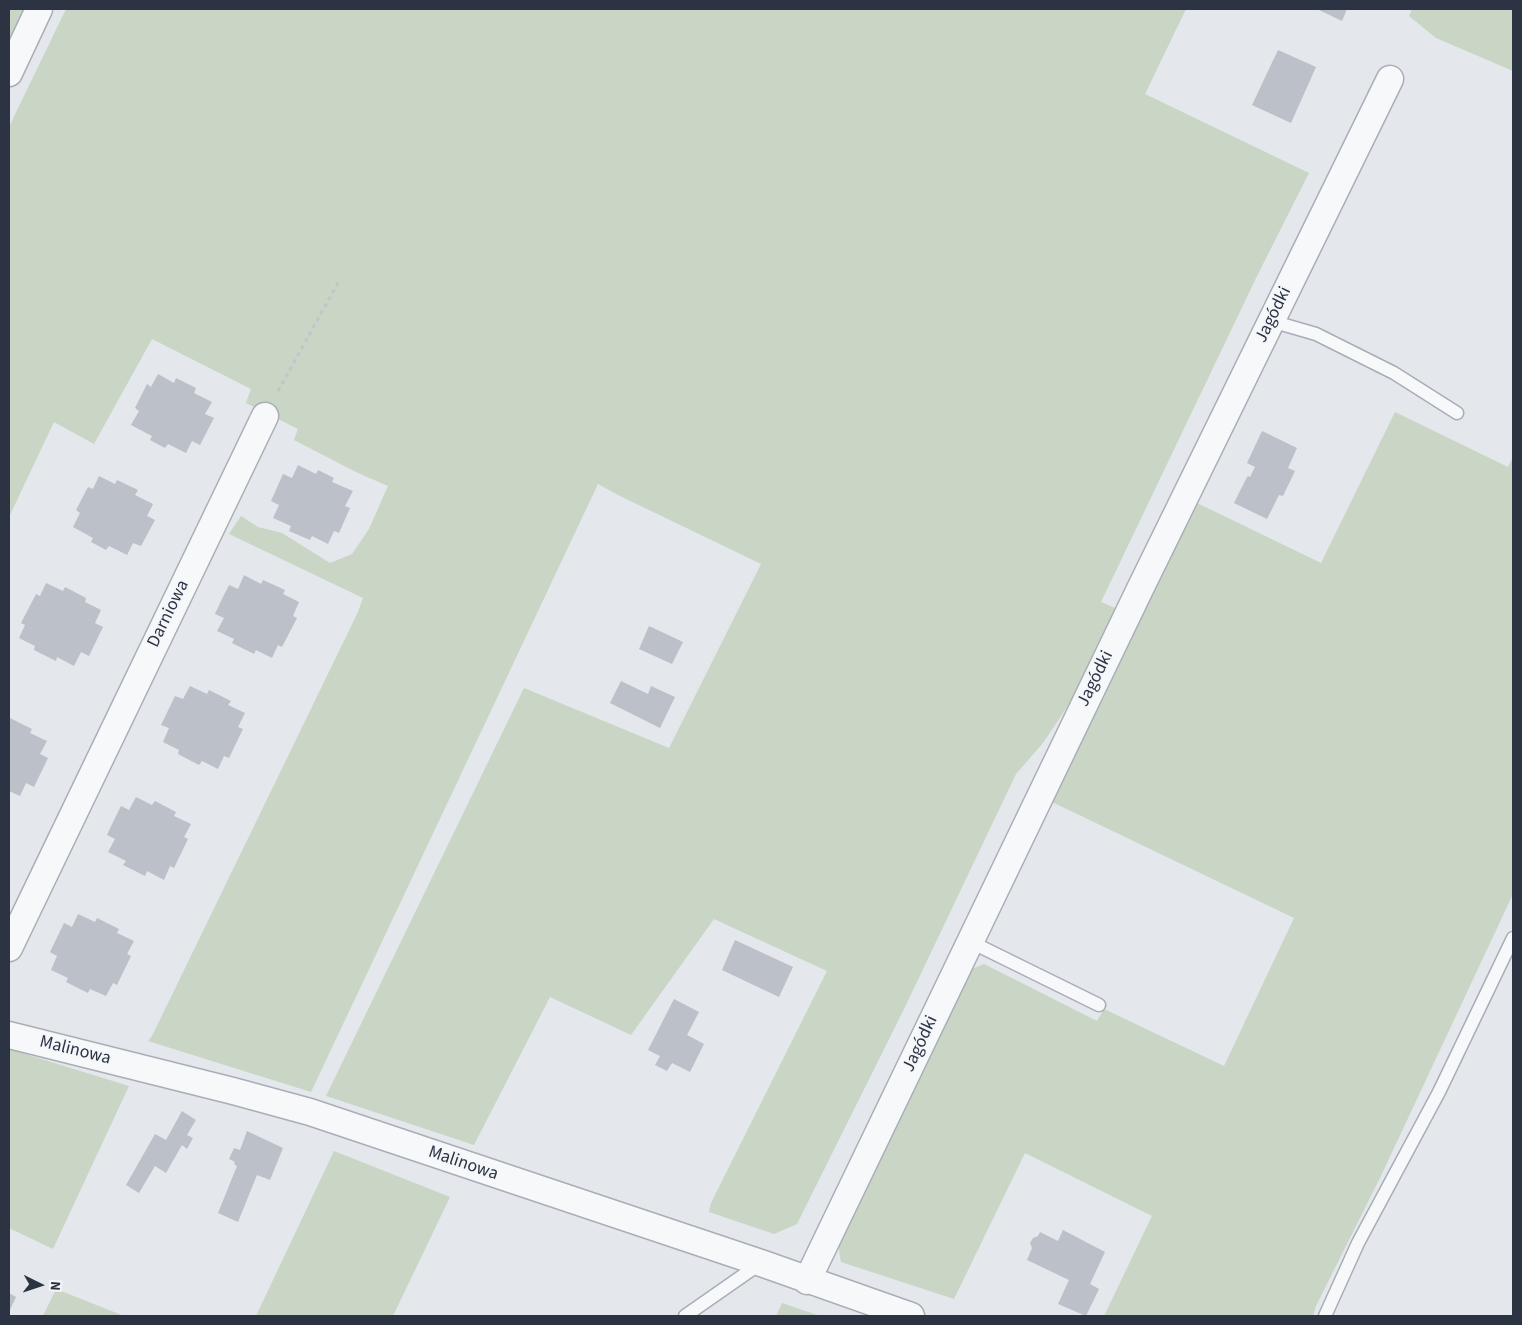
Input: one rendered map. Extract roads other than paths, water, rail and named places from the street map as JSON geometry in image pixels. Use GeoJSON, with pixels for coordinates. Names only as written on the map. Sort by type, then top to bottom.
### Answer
{"type":"FeatureCollection","features":[{"type":"Feature","properties":{"kind":"street"},"geometry":{"type":"LineString","coordinates":[[9,73],[39,9]]}},
{"type":"Feature","properties":{"kind":"street","name":"Jagódki"},"geometry":{"type":"LineString","coordinates":[[807,1281],[969,942],[1390,79]]}},
{"type":"Feature","properties":{"kind":"street","name":"Darniowa"},"geometry":{"type":"LineString","coordinates":[[9,948],[264,416]]}},
{"type":"Feature","properties":{"kind":"street","name":"Malinowa"},"geometry":{"type":"LineString","coordinates":[[9,1035],[233,1090],[310,1112],[761,1263],[807,1281],[911,1316]]}},
{"type":"Feature","properties":{"kind":"lane"},"geometry":{"type":"LineString","coordinates":[[1271,321],[1316,334],[1394,373],[1457,413]]}},
{"type":"Feature","properties":{"kind":"lane"},"geometry":{"type":"LineString","coordinates":[[1325,1316],[1358,1243],[1439,1092],[1513,938]]}},
{"type":"Feature","properties":{"kind":"lane"},"geometry":{"type":"LineString","coordinates":[[969,942],[1099,1005]]}},
{"type":"Feature","properties":{"kind":"lane"},"geometry":{"type":"LineString","coordinates":[[685,1316],[761,1263]]}}]}
